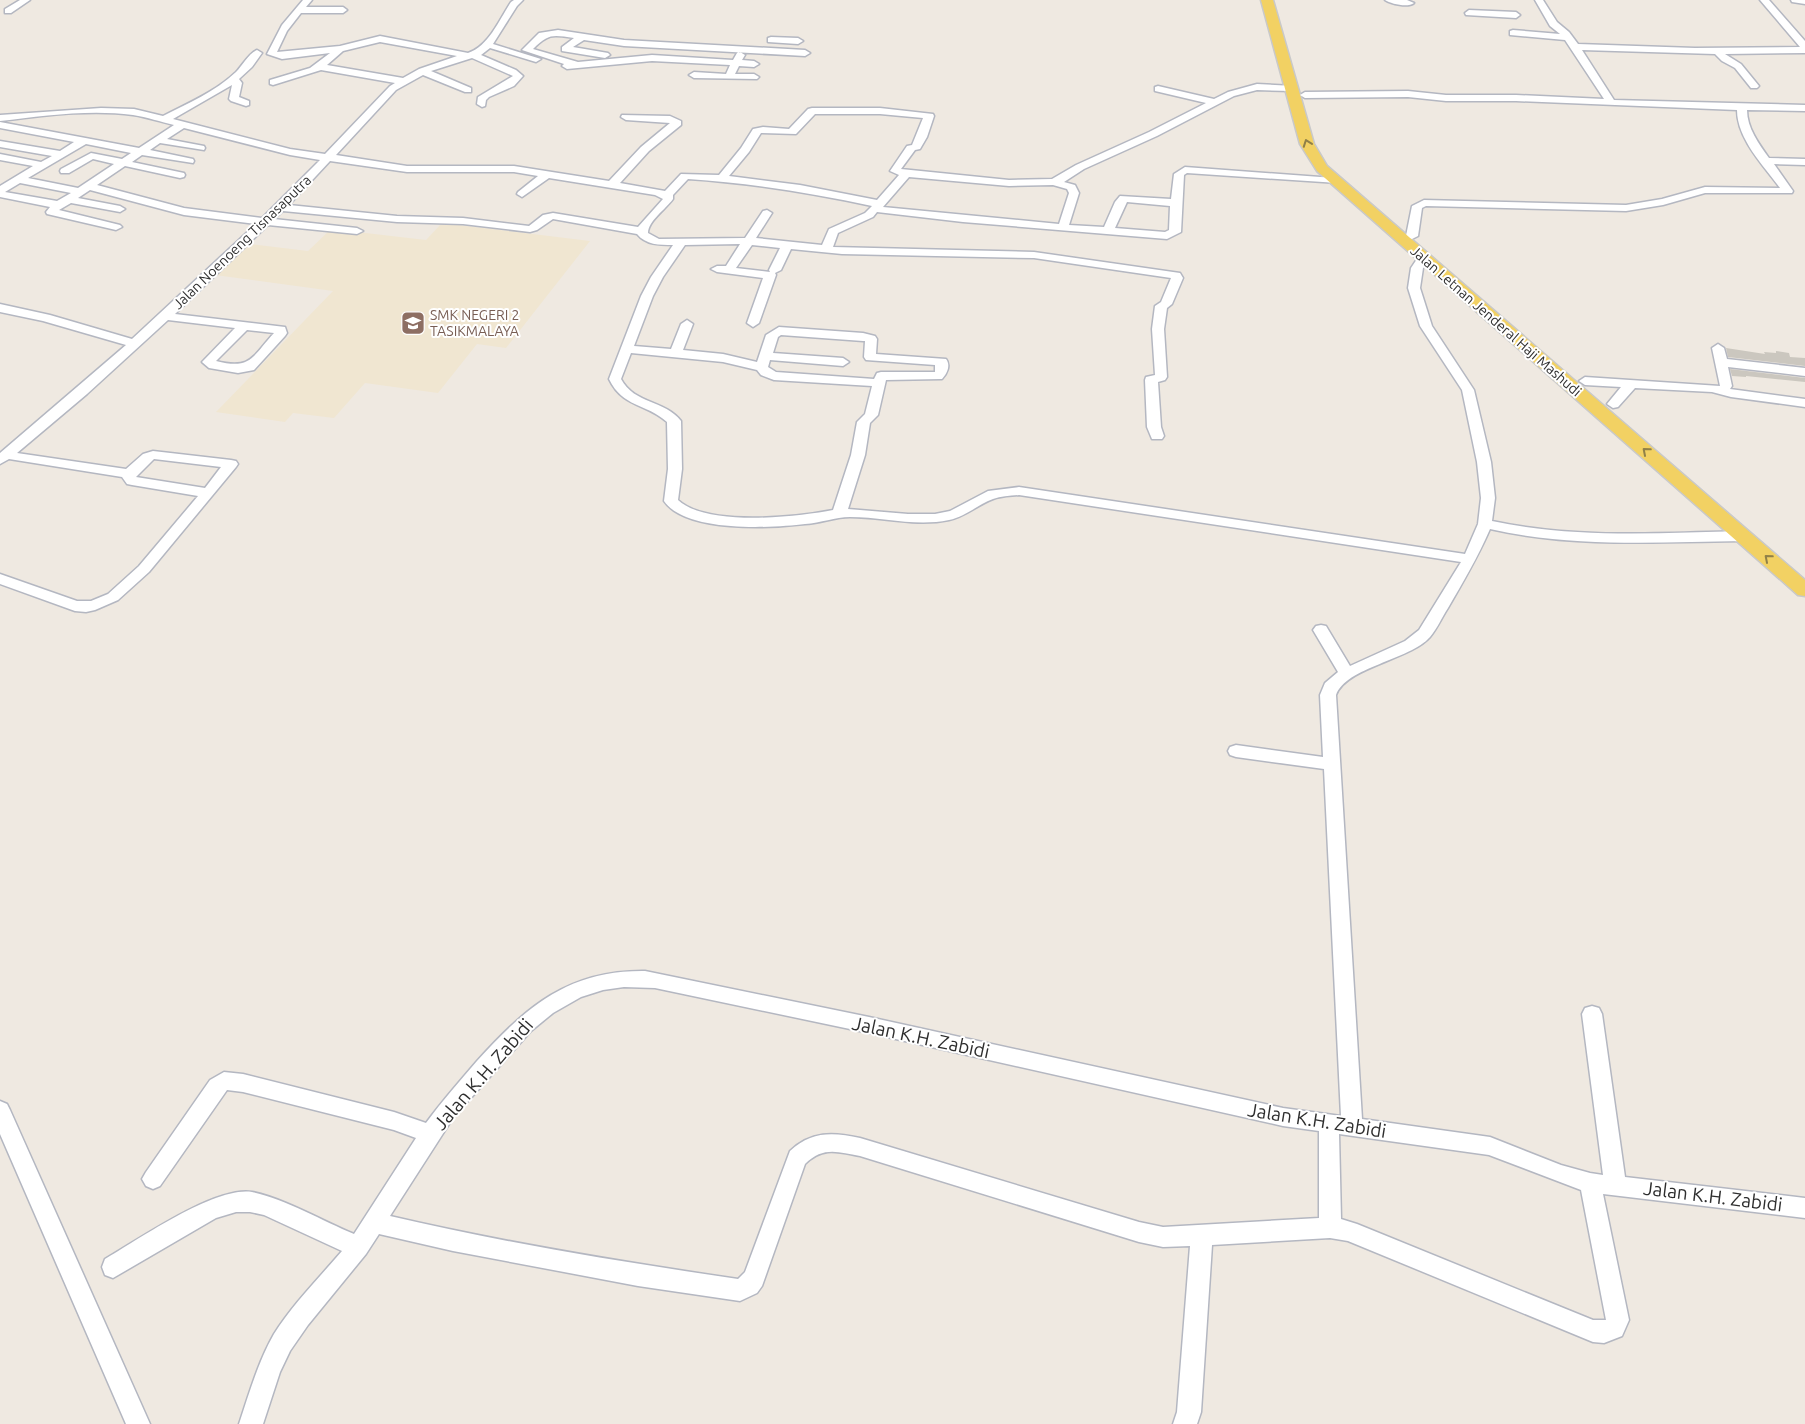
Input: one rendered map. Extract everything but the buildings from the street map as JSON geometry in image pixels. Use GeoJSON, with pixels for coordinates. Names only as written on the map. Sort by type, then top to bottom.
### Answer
{"type":"FeatureCollection","features":[{"type":"Feature","properties":{"kind":"main road","name":"Jalan Letnan Jenderal Haji Mashudi"},"geometry":{"type":"LineString","coordinates":[[1267,0],[1298,91],[1306,120],[1310,151],[1316,162],[1334,181],[1805,590]]}},
{"type":"Feature","properties":{"kind":"main road","name":"Jalan Letnan Jenderal Haji Mashudi"},"geometry":{"type":"LineString","coordinates":[[1279,0],[1298,75],[1298,91]]}},
{"type":"Feature","properties":{"kind":"main road","name":"Jalan Letnan Jenderal Haji Mashudi"},"geometry":{"type":"LineString","coordinates":[[1306,120],[1334,169],[1379,211],[1412,236],[1613,404],[1805,573]]}},
{"type":"Feature","properties":{"kind":"street"},"geometry":{"type":"LineString","coordinates":[[8,11],[26,0]]}},
{"type":"Feature","properties":{"kind":"street"},"geometry":{"type":"LineString","coordinates":[[308,0],[283,27],[272,54],[282,56],[340,49],[380,39],[471,55],[514,72],[518,76],[515,81],[486,94],[481,99],[482,104]]}},
{"type":"Feature","properties":{"kind":"street"},"geometry":{"type":"LineString","coordinates":[[519,0],[514,4],[490,42],[532,54],[561,65],[578,65],[604,60],[624,43]]}},
{"type":"Feature","properties":{"kind":"street"},"geometry":{"type":"LineString","coordinates":[[1389,0],[1410,3]]}},
{"type":"Feature","properties":{"kind":"street"},"geometry":{"type":"LineString","coordinates":[[1540,0],[1553,24],[1567,37],[1611,102]]}},
{"type":"Feature","properties":{"kind":"street"},"geometry":{"type":"LineString","coordinates":[[1764,0],[1805,49]]}},
{"type":"Feature","properties":{"kind":"street"},"geometry":{"type":"LineString","coordinates":[[1795,0],[1805,1]]}},
{"type":"Feature","properties":{"kind":"street"},"geometry":{"type":"LineString","coordinates":[[298,10],[343,10]]}},
{"type":"Feature","properties":{"kind":"street"},"geometry":{"type":"LineString","coordinates":[[1469,13],[1484,10],[1516,15]]}},
{"type":"Feature","properties":{"kind":"street"},"geometry":{"type":"LineString","coordinates":[[1790,29],[1805,30]]}},
{"type":"Feature","properties":{"kind":"street"},"geometry":{"type":"LineString","coordinates":[[532,54],[545,34],[558,33],[624,43],[804,53]]}},
{"type":"Feature","properties":{"kind":"street"},"geometry":{"type":"LineString","coordinates":[[1513,33],[1567,37]]}},
{"type":"Feature","properties":{"kind":"street"},"geometry":{"type":"LineString","coordinates":[[583,36],[565,49],[625,67],[644,58],[658,45]]}},
{"type":"Feature","properties":{"kind":"street"},"geometry":{"type":"LineString","coordinates":[[761,39],[798,41]]}},
{"type":"Feature","properties":{"kind":"street"},"geometry":{"type":"LineString","coordinates":[[730,77],[749,40]]}},
{"type":"Feature","properties":{"kind":"street","name":"Jalan Noenoeng Tisnasaputra"},"geometry":{"type":"LineString","coordinates":[[4,457],[82,391],[165,316],[279,208],[329,158],[375,106],[403,81],[422,71],[471,55],[490,42]]}},
{"type":"Feature","properties":{"kind":"street"},"geometry":{"type":"LineString","coordinates":[[1574,47],[1661,51],[1805,49]]}},
{"type":"Feature","properties":{"kind":"street"},"geometry":{"type":"LineString","coordinates":[[274,82],[284,78],[299,77],[320,68],[340,49]]}},
{"type":"Feature","properties":{"kind":"street"},"geometry":{"type":"LineString","coordinates":[[1718,51],[1725,59],[1736,64],[1754,86]]}},
{"type":"Feature","properties":{"kind":"street"},"geometry":{"type":"LineString","coordinates":[[164,120],[234,80],[242,73],[257,53]]}},
{"type":"Feature","properties":{"kind":"street"},"geometry":{"type":"LineString","coordinates":[[644,58],[754,64]]}},
{"type":"Feature","properties":{"kind":"street"},"geometry":{"type":"LineString","coordinates":[[320,68],[403,81]]}},
{"type":"Feature","properties":{"kind":"street"},"geometry":{"type":"LineString","coordinates":[[422,71],[468,90]]}},
{"type":"Feature","properties":{"kind":"street"},"geometry":{"type":"LineString","coordinates":[[694,75],[754,77]]}},
{"type":"Feature","properties":{"kind":"street"},"geometry":{"type":"LineString","coordinates":[[234,80],[237,83],[234,99],[246,103]]}},
{"type":"Feature","properties":{"kind":"street"},"geometry":{"type":"LineString","coordinates":[[722,178],[745,150],[758,130],[792,132],[797,129],[809,112],[817,111],[880,111],[929,116],[922,137],[916,147],[911,148],[895,171],[906,174],[1035,184],[1061,180],[1080,167],[1152,134],[1231,94],[1250,88],[1265,87],[1298,91],[1387,93],[1446,98],[1516,98],[1579,102],[1805,108]]}},
{"type":"Feature","properties":{"kind":"street"},"geometry":{"type":"LineString","coordinates":[[1158,89],[1215,102]]}},
{"type":"Feature","properties":{"kind":"street"},"geometry":{"type":"LineString","coordinates":[[134,112],[200,100]]}},
{"type":"Feature","properties":{"kind":"street"},"geometry":{"type":"LineString","coordinates":[[1579,102],[1584,111]]}},
{"type":"Feature","properties":{"kind":"street"},"geometry":{"type":"LineString","coordinates":[[1412,236],[1417,206],[1424,203],[1616,208],[1663,202],[1705,190],[1788,191],[1757,150],[1747,133],[1742,117],[1742,107]]}},
{"type":"Feature","properties":{"kind":"street"},"geometry":{"type":"LineString","coordinates":[[0,118],[41,114],[109,111],[134,112],[184,124],[240,141],[329,158],[408,169],[482,170],[507,168],[667,195]]}},
{"type":"Feature","properties":{"kind":"street"},"geometry":{"type":"LineString","coordinates":[[612,185],[645,149],[677,123],[670,119],[626,118]]}},
{"type":"Feature","properties":{"kind":"street"},"geometry":{"type":"LineString","coordinates":[[116,227],[51,212],[184,124]]}},
{"type":"Feature","properties":{"kind":"street"},"geometry":{"type":"LineString","coordinates":[[0,125],[189,161]]}},
{"type":"Feature","properties":{"kind":"street"},"geometry":{"type":"LineString","coordinates":[[0,137],[15,129]]}},
{"type":"Feature","properties":{"kind":"street"},"geometry":{"type":"LineString","coordinates":[[158,140],[200,148]]}},
{"type":"Feature","properties":{"kind":"street"},"geometry":{"type":"LineString","coordinates":[[0,192],[20,178],[84,141]]}},
{"type":"Feature","properties":{"kind":"street"},"geometry":{"type":"LineString","coordinates":[[0,144],[91,156],[180,175]]}},
{"type":"Feature","properties":{"kind":"street"},"geometry":{"type":"LineString","coordinates":[[65,171],[91,156]]}},
{"type":"Feature","properties":{"kind":"street"},"geometry":{"type":"LineString","coordinates":[[0,157],[99,179]]}},
{"type":"Feature","properties":{"kind":"street"},"geometry":{"type":"LineString","coordinates":[[1766,161],[1805,162]]}},
{"type":"Feature","properties":{"kind":"street"},"geometry":{"type":"LineString","coordinates":[[641,230],[666,203],[667,195],[685,176],[722,178],[800,188],[878,206],[963,219],[1171,235],[1175,232],[1179,174],[1188,170],[1334,181]]}},
{"type":"Feature","properties":{"kind":"street"},"geometry":{"type":"LineString","coordinates":[[826,249],[833,231],[869,215],[906,174]]}},
{"type":"Feature","properties":{"kind":"street"},"geometry":{"type":"LineString","coordinates":[[7,175],[84,189],[196,214],[262,223],[307,225],[357,231]]}},
{"type":"Feature","properties":{"kind":"street"},"geometry":{"type":"LineString","coordinates":[[522,194],[546,175]]}},
{"type":"Feature","properties":{"kind":"street"},"geometry":{"type":"LineString","coordinates":[[1054,182],[1068,185],[1074,193],[1063,227]]}},
{"type":"Feature","properties":{"kind":"street"},"geometry":{"type":"LineString","coordinates":[[0,192],[115,209],[90,221]]}},
{"type":"Feature","properties":{"kind":"street"},"geometry":{"type":"LineString","coordinates":[[1108,231],[1120,202],[1124,198],[1176,203]]}},
{"type":"Feature","properties":{"kind":"street"},"geometry":{"type":"LineString","coordinates":[[279,208],[530,229],[536,228],[544,218],[553,216],[641,230]]}},
{"type":"Feature","properties":{"kind":"street"},"geometry":{"type":"LineString","coordinates":[[723,269],[749,241],[767,212]]}},
{"type":"Feature","properties":{"kind":"street"},"geometry":{"type":"LineString","coordinates":[[641,230],[644,238],[650,240],[681,242],[749,241],[826,249],[1034,256],[1176,275],[1177,278],[1166,304],[1161,306],[1158,329],[1161,377],[1151,380],[1154,427],[1157,436]]}},
{"type":"Feature","properties":{"kind":"street"},"geometry":{"type":"LineString","coordinates":[[681,242],[657,277],[647,296],[615,379],[617,384],[633,401],[662,411],[674,421],[675,470],[672,501],[677,509],[691,515],[724,521],[775,523],[808,520],[839,513],[920,518],[942,517],[959,513],[992,494],[1019,491],[1470,559]]}},
{"type":"Feature","properties":{"kind":"street"},"geometry":{"type":"LineString","coordinates":[[775,270],[787,245]]}},
{"type":"Feature","properties":{"kind":"street"},"geometry":{"type":"LineString","coordinates":[[1352,1127],[1328,695],[1336,681],[1418,641],[1424,634],[1470,559],[1485,524],[1488,498],[1484,462],[1468,390],[1426,326],[1414,288],[1417,268],[1421,261],[1426,259]]}},
{"type":"Feature","properties":{"kind":"street"},"geometry":{"type":"LineString","coordinates":[[723,269],[771,275],[753,323]]}},
{"type":"Feature","properties":{"kind":"street"},"geometry":{"type":"LineString","coordinates":[[0,308],[46,318],[135,344]]}},
{"type":"Feature","properties":{"kind":"street"},"geometry":{"type":"LineString","coordinates":[[165,316],[281,330],[282,332],[250,367],[238,369],[208,363],[208,361],[244,326]]}},
{"type":"Feature","properties":{"kind":"street"},"geometry":{"type":"LineString","coordinates":[[676,352],[688,324]]}},
{"type":"Feature","properties":{"kind":"street"},"geometry":{"type":"LineString","coordinates":[[839,513],[858,455],[864,422],[871,415],[879,383],[883,375],[938,376],[941,373],[943,363],[873,358],[870,356],[871,341],[869,338],[787,331],[775,332],[772,335],[763,361],[765,372],[774,376],[879,383]]}},
{"type":"Feature","properties":{"kind":"street"},"geometry":{"type":"LineString","coordinates":[[1718,348],[1722,362],[1720,387]]}},
{"type":"Feature","properties":{"kind":"street"},"geometry":{"type":"LineString","coordinates":[[628,349],[763,361],[843,362]]}},
{"type":"Feature","properties":{"kind":"street"},"geometry":{"type":"LineString","coordinates":[[1722,362],[1805,372]]}},
{"type":"Feature","properties":{"kind":"street"},"geometry":{"type":"LineString","coordinates":[[1585,381],[1630,385],[1720,387],[1805,396]]}},
{"type":"Feature","properties":{"kind":"street"},"geometry":{"type":"LineString","coordinates":[[1613,404],[1630,385]]}},
{"type":"Feature","properties":{"kind":"street"},"geometry":{"type":"LineString","coordinates":[[1720,387],[1731,393],[1805,403]]}},
{"type":"Feature","properties":{"kind":"street"},"geometry":{"type":"LineString","coordinates":[[0,579],[75,606],[86,607],[105,602],[144,569],[231,464],[153,455],[148,457],[130,474]]}},
{"type":"Feature","properties":{"kind":"street"},"geometry":{"type":"LineString","coordinates":[[4,457],[130,474]]}},
{"type":"Feature","properties":{"kind":"street"},"geometry":{"type":"LineString","coordinates":[[130,474],[129,478],[132,481],[208,493]]}},
{"type":"Feature","properties":{"kind":"street"},"geometry":{"type":"LineString","coordinates":[[1485,524],[1506,530],[1541,534],[1616,537],[1744,536]]}},
{"type":"Feature","properties":{"kind":"street"},"geometry":{"type":"LineString","coordinates":[[1321,630],[1348,674]]}},
{"type":"Feature","properties":{"kind":"street"},"geometry":{"type":"LineString","coordinates":[[1236,751],[1332,764]]}},
{"type":"Feature","properties":{"kind":"street","name":"Jalan K.H. Zabidi"},"geometry":{"type":"LineString","coordinates":[[250,1424],[272,1363],[283,1342],[301,1316],[358,1247],[447,1111],[519,1028],[542,1009],[575,990],[600,982],[632,978],[655,980],[840,1018],[1282,1117],[1490,1146],[1560,1174],[1590,1183],[1615,1184],[1805,1208]]}},
{"type":"Feature","properties":{"kind":"street"},"geometry":{"type":"LineString","coordinates":[[1592,1014],[1615,1184]]}},
{"type":"Feature","properties":{"kind":"street"},"geometry":{"type":"LineString","coordinates":[[153,1179],[217,1086],[224,1081],[244,1083],[394,1121],[431,1134]]}},
{"type":"Feature","properties":{"kind":"street"},"geometry":{"type":"LineString","coordinates":[[0,1110],[138,1424]]}},
{"type":"Feature","properties":{"kind":"street"},"geometry":{"type":"LineString","coordinates":[[1329,1125],[1330,1228]]}},
{"type":"Feature","properties":{"kind":"street"},"geometry":{"type":"LineString","coordinates":[[373,1222],[452,1241],[638,1275],[740,1290],[749,1286],[754,1278],[797,1158],[815,1144],[834,1142],[860,1147],[1163,1238],[1330,1228],[1364,1236],[1593,1331],[1604,1332],[1614,1328],[1618,1320],[1590,1183]]}},
{"type":"Feature","properties":{"kind":"street"},"geometry":{"type":"LineString","coordinates":[[113,1267],[211,1209],[236,1202],[250,1202],[266,1206],[358,1247]]}},
{"type":"Feature","properties":{"kind":"street"},"geometry":{"type":"LineString","coordinates":[[1185,1424],[1189,1412],[1202,1236]]}},
{"type":"Feature","properties":{"kind":"shaded area","name":"SMK NEGERI 2 TASIKMALAYA"},"geometry":{"type":"Polygon","coordinates":[[[442,223],[590,241],[506,348],[477,344],[438,393],[365,383],[334,418],[293,413],[285,422],[216,412],[333,291],[215,275],[249,244],[308,251],[331,229],[426,240],[442,223]]]}},
{"type":"Feature","properties":{"kind":"place","name":"SMK NEGERI 2 TASIKMALAYA"},"geometry":{"type":"Point","coordinates":[413,323]}}]}
